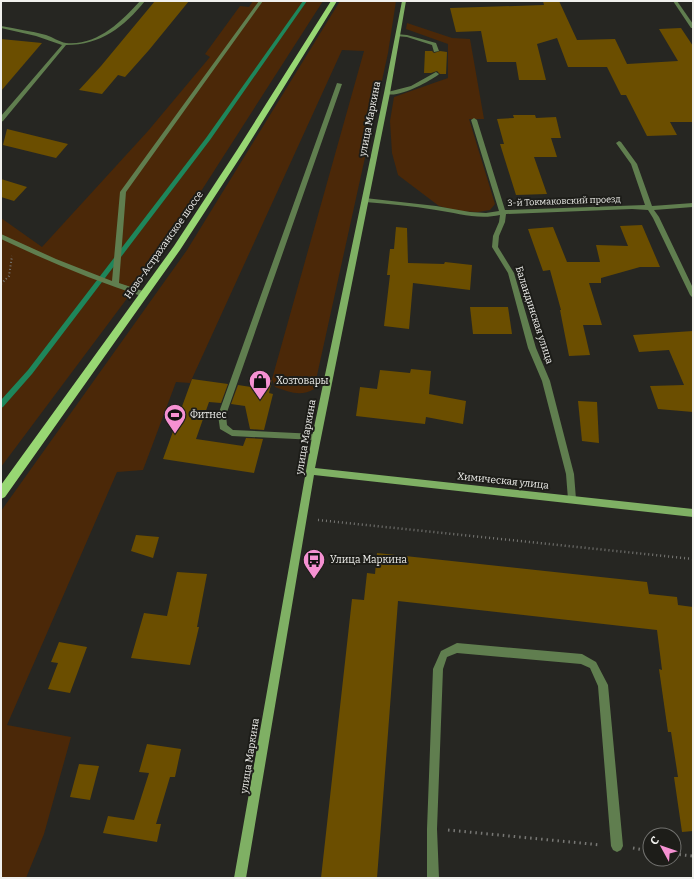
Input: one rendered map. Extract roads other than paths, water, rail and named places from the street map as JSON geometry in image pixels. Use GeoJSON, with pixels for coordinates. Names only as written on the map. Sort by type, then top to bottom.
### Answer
{"type":"FeatureCollection","features":[{"type":"Feature","properties":{"kind":"main road","name":"Ново-Астраханское шоссе"},"geometry":{"type":"LineString","coordinates":[[1,494],[177,248],[241,150],[334,1]]}},
{"type":"Feature","properties":{"kind":"street"},"geometry":{"type":"LineString","coordinates":[[1,27],[44,36],[65,44],[82,43],[95,40],[126,21],[143,1]]}},
{"type":"Feature","properties":{"kind":"street"},"geometry":{"type":"LineString","coordinates":[[115,285],[123,192],[213,70],[261,1]]}},
{"type":"Feature","properties":{"kind":"street","name":"улица Маркина"},"geometry":{"type":"LineString","coordinates":[[240,878],[316,437],[387,92],[404,1]]}},
{"type":"Feature","properties":{"kind":"street"},"geometry":{"type":"LineString","coordinates":[[675,1],[693,27]]}},
{"type":"Feature","properties":{"kind":"street"},"geometry":{"type":"LineString","coordinates":[[398,35],[407,36],[434,44],[436,51]]}},
{"type":"Feature","properties":{"kind":"street"},"geometry":{"type":"LineString","coordinates":[[1,120],[65,44]]}},
{"type":"Feature","properties":{"kind":"street"},"geometry":{"type":"LineString","coordinates":[[387,92],[397,92],[427,81],[436,74]]}},
{"type":"Feature","properties":{"kind":"street"},"geometry":{"type":"LineString","coordinates":[[316,437],[232,433],[223,427],[222,415],[339,84]]}},
{"type":"Feature","properties":{"kind":"street"},"geometry":{"type":"LineString","coordinates":[[474,120],[503,212]]}},
{"type":"Feature","properties":{"kind":"street"},"geometry":{"type":"LineString","coordinates":[[619,144],[634,164],[649,207],[656,217],[693,295]]}},
{"type":"Feature","properties":{"kind":"street","name":"3-й Токмаковский проезд"},"geometry":{"type":"LineString","coordinates":[[365,200],[438,209],[478,216],[492,215],[503,212],[649,207],[660,208],[693,205]]}},
{"type":"Feature","properties":{"kind":"street","name":"Баландинская улица"},"geometry":{"type":"LineString","coordinates":[[503,212],[502,222],[496,236],[495,247],[511,273],[532,348],[546,381],[570,474],[572,499]]}},
{"type":"Feature","properties":{"kind":"street"},"geometry":{"type":"LineString","coordinates":[[1,236],[36,253],[115,285],[144,294]]}},
{"type":"Feature","properties":{"kind":"street","name":"Химическая улица"},"geometry":{"type":"LineString","coordinates":[[311,471],[693,513]]}},
{"type":"Feature","properties":{"kind":"street"},"geometry":{"type":"LineString","coordinates":[[433,878],[432,829],[438,669],[444,654],[457,648],[582,659],[593,665],[602,685],[617,846]]}},
{"type":"Feature","properties":{"kind":"waterway"},"geometry":{"type":"LineString","coordinates":[[1,405],[30,372],[208,139],[305,1]]}},
{"type":"Feature","properties":{"kind":"place","name":"Хозтовары"},"geometry":{"type":"Point","coordinates":[260,400]}},
{"type":"Feature","properties":{"kind":"place","name":"Фитнес"},"geometry":{"type":"Point","coordinates":[175,434]}},
{"type":"Feature","properties":{"kind":"place","name":"Улица Маркина"},"geometry":{"type":"Point","coordinates":[314,580]}}]}
